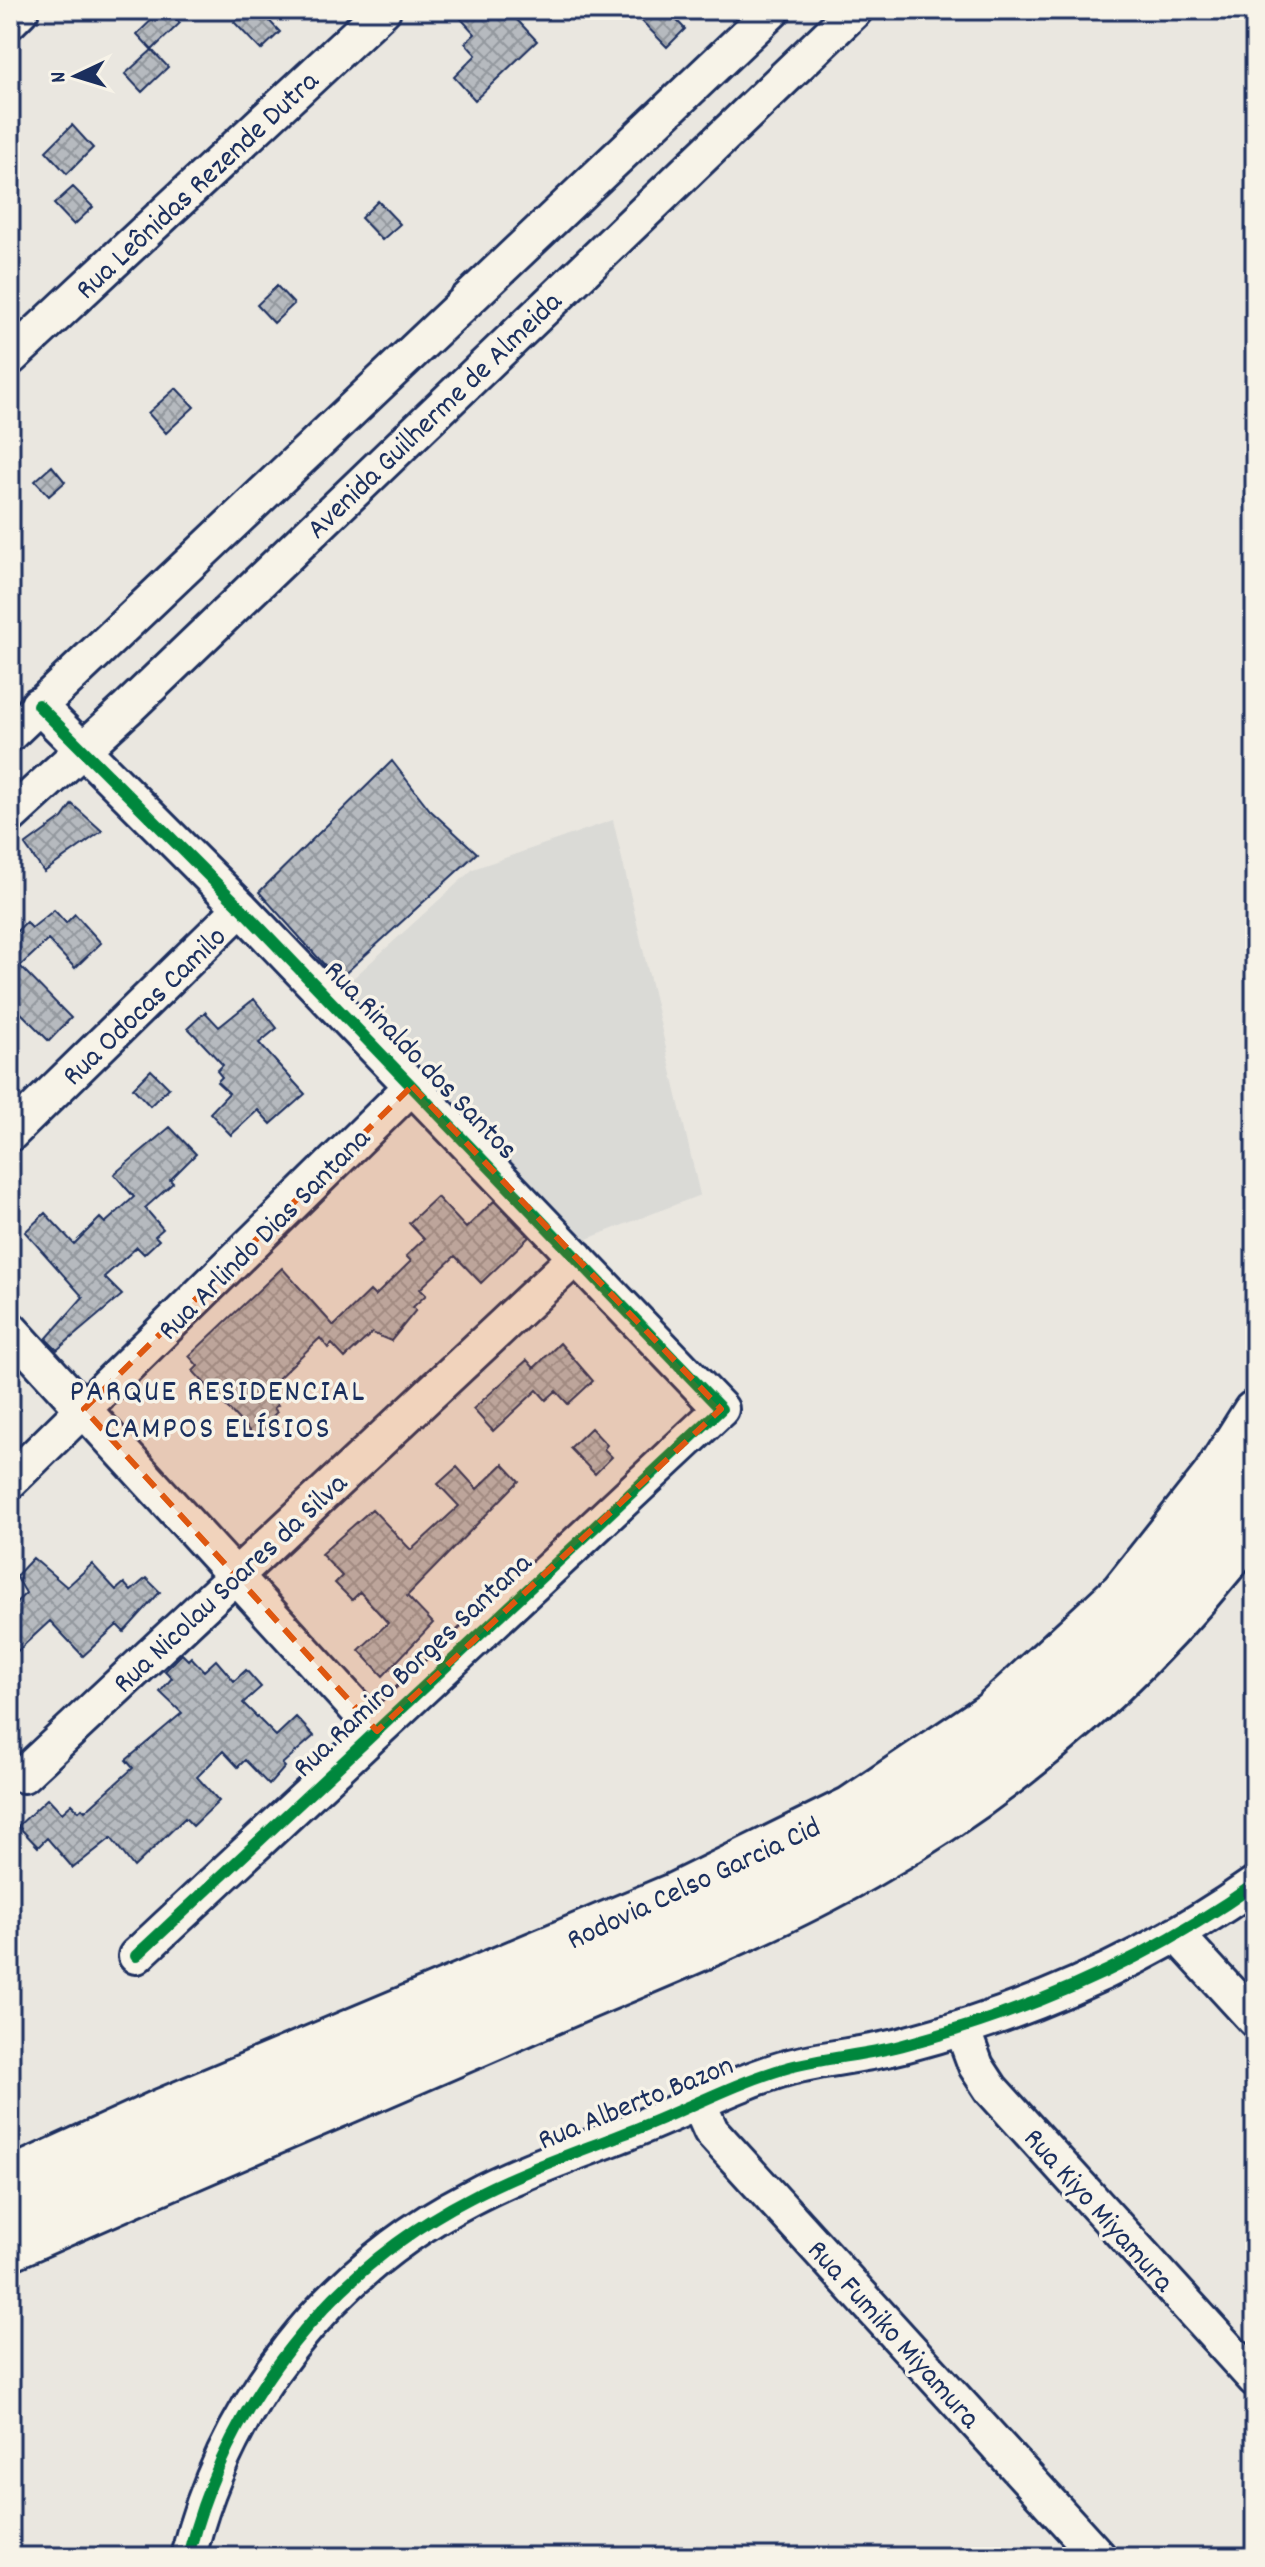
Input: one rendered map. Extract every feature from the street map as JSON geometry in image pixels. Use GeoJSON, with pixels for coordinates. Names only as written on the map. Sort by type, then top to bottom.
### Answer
{"type":"FeatureCollection","features":[{"type":"Feature","properties":{"kind":"highway","name":"Rodovia Celso Garcia Cid"},"geometry":{"type":"LineString","coordinates":[[10,2181],[163,2111],[676,1895],[851,1809],[992,1714],[1123,1593],[1214,1478],[1255,1413]]}},
{"type":"Feature","properties":{"kind":"highway","name":"Rodovia Celso Garcia Cid"},"geometry":{"type":"LineString","coordinates":[[10,2223],[697,1927],[849,1852],[1010,1744],[1125,1642],[1216,1540],[1255,1480]]}},
{"type":"Feature","properties":{"kind":"street"},"geometry":{"type":"LineString","coordinates":[[10,21],[21,10]]}},
{"type":"Feature","properties":{"kind":"street","name":"Rua Leônidas Rezende Dutra"},"geometry":{"type":"LineString","coordinates":[[10,358],[383,10]]}},
{"type":"Feature","properties":{"kind":"street","name":"Avenida Guilherme de Almeida"},"geometry":{"type":"LineString","coordinates":[[10,734],[773,10]]}},
{"type":"Feature","properties":{"kind":"street","name":"Avenida Guilherme de Almeida"},"geometry":{"type":"LineString","coordinates":[[10,816],[855,10]]}},
{"type":"Feature","properties":{"kind":"street","name":"Rua Rinaldo dos Santos"},"geometry":{"type":"LineString","coordinates":[[38,705],[241,908],[721,1409]]}},
{"type":"Feature","properties":{"kind":"street","name":"Rua Odocas Camilo"},"geometry":{"type":"LineString","coordinates":[[10,1134],[241,908]]}},
{"type":"Feature","properties":{"kind":"street","name":"Rua Arlindo Dias Santana"},"geometry":{"type":"LineString","coordinates":[[10,1481],[412,1086]]}},
{"type":"Feature","properties":{"kind":"street","name":"Rua Nicolau Soares da Silva"},"geometry":{"type":"LineString","coordinates":[[23,1775],[576,1257]]}},
{"type":"Feature","properties":{"kind":"street"},"geometry":{"type":"LineString","coordinates":[[10,1329],[237,1574],[377,1731]]}},
{"type":"Feature","properties":{"kind":"street","name":"Rua Ramiro Borges Santana"},"geometry":{"type":"LineString","coordinates":[[136,1956],[721,1409]]}},
{"type":"Feature","properties":{"kind":"street"},"geometry":{"type":"LineString","coordinates":[[10,2253],[633,1981],[865,1874],[983,1799],[1092,1711],[1187,1616],[1255,1531]]}},
{"type":"Feature","properties":{"kind":"street","name":"Rua Alberto Bazon"},"geometry":{"type":"LineString","coordinates":[[188,2557],[207,2493],[247,2410],[298,2337],[360,2273],[407,2237],[470,2198],[789,2068],[876,2051],[962,2028],[1077,1984],[1176,1934],[1255,1884]]}},
{"type":"Feature","properties":{"kind":"street"},"geometry":{"type":"LineString","coordinates":[[1176,1934],[1255,2020]]}},
{"type":"Feature","properties":{"kind":"street","name":"Rua Kiyo Miyamura"},"geometry":{"type":"LineString","coordinates":[[962,2028],[976,2066],[991,2089],[1255,2379]]}},
{"type":"Feature","properties":{"kind":"street","name":"Rua Fumiko Miyamura"},"geometry":{"type":"LineString","coordinates":[[699,2104],[711,2131],[1099,2557]]}},
{"type":"Feature","properties":{"kind":"highlighted area"},"geometry":{"type":"Polygon","coordinates":[[[412,1086],[721,1409],[377,1731],[84,1409],[412,1086]]]}},
{"type":"Feature","properties":{"kind":"shaded area"},"geometry":{"type":"Polygon","coordinates":[[[613,820],[700,1195],[587,1239],[500,1166],[338,992],[473,869],[613,820]]]}},
{"type":"Feature","properties":{"kind":"building"},"geometry":{"type":"Polygon","coordinates":[[[162,10],[167,10],[180,23],[152,50],[137,34],[162,10]]]}},
{"type":"Feature","properties":{"kind":"building"},"geometry":{"type":"Polygon","coordinates":[[[246,10],[259,10],[280,32],[261,50],[234,22],[246,10]]]}},
{"type":"Feature","properties":{"kind":"building"},"geometry":{"type":"Polygon","coordinates":[[[453,10],[508,10],[537,41],[475,100],[454,77],[476,55],[465,43],[475,34],[453,10]]]}},
{"type":"Feature","properties":{"kind":"building"},"geometry":{"type":"Polygon","coordinates":[[[631,10],[667,10],[685,29],[667,47],[631,10]]]}},
{"type":"Feature","properties":{"kind":"building"},"geometry":{"type":"Polygon","coordinates":[[[152,50],[168,67],[142,92],[125,74],[152,50]]]}},
{"type":"Feature","properties":{"kind":"building"},"geometry":{"type":"Polygon","coordinates":[[[72,125],[93,148],[67,174],[46,151],[72,125]]]}},
{"type":"Feature","properties":{"kind":"building"},"geometry":{"type":"Polygon","coordinates":[[[73,187],[93,207],[74,225],[54,204],[73,187]]]}},
{"type":"Feature","properties":{"kind":"building"},"geometry":{"type":"Polygon","coordinates":[[[378,201],[400,224],[382,240],[361,218],[378,201]]]}},
{"type":"Feature","properties":{"kind":"building"},"geometry":{"type":"Polygon","coordinates":[[[277,286],[294,304],[274,323],[257,305],[277,286]]]}},
{"type":"Feature","properties":{"kind":"building"},"geometry":{"type":"Polygon","coordinates":[[[176,388],[194,407],[166,433],[148,413],[176,388]]]}},
{"type":"Feature","properties":{"kind":"building"},"geometry":{"type":"Polygon","coordinates":[[[52,466],[65,482],[49,496],[35,481],[52,466]]]}},
{"type":"Feature","properties":{"kind":"building"},"geometry":{"type":"Polygon","coordinates":[[[392,761],[430,810],[477,853],[338,980],[259,892],[392,761]]]}},
{"type":"Feature","properties":{"kind":"building"},"geometry":{"type":"Polygon","coordinates":[[[72,804],[102,831],[44,872],[25,845],[62,818],[72,804]]]}},
{"type":"Feature","properties":{"kind":"building"},"geometry":{"type":"Polygon","coordinates":[[[54,910],[66,923],[75,914],[101,943],[75,968],[48,940],[20,966],[71,1018],[49,1041],[10,1002],[10,938],[26,922],[32,928],[54,910]]]}},
{"type":"Feature","properties":{"kind":"building"},"geometry":{"type":"Polygon","coordinates":[[[254,999],[277,1028],[259,1043],[305,1094],[271,1124],[258,1110],[231,1135],[210,1113],[229,1093],[217,1082],[222,1077],[217,1071],[223,1065],[188,1028],[205,1012],[219,1027],[254,999]]]}},
{"type":"Feature","properties":{"kind":"building"},"geometry":{"type":"Polygon","coordinates":[[[151,1070],[169,1088],[150,1106],[133,1088],[151,1070]]]}},
{"type":"Feature","properties":{"kind":"building"},"geometry":{"type":"Polygon","coordinates":[[[170,1127],[196,1154],[170,1180],[173,1183],[145,1208],[163,1229],[155,1236],[159,1240],[144,1254],[137,1247],[104,1277],[122,1295],[57,1350],[46,1339],[83,1297],[25,1232],[45,1213],[74,1244],[100,1218],[105,1223],[134,1197],[114,1174],[170,1127]]]}},
{"type":"Feature","properties":{"kind":"building"},"geometry":{"type":"Polygon","coordinates":[[[437,1197],[466,1228],[494,1201],[529,1237],[481,1283],[455,1256],[420,1289],[426,1295],[413,1307],[416,1310],[391,1341],[372,1333],[345,1358],[332,1344],[328,1348],[320,1338],[265,1391],[278,1405],[274,1408],[277,1412],[272,1417],[275,1419],[255,1437],[193,1371],[198,1366],[189,1356],[282,1268],[334,1326],[370,1291],[375,1296],[411,1261],[406,1256],[424,1239],[409,1223],[437,1197]]]}},
{"type":"Feature","properties":{"kind":"building"},"geometry":{"type":"Polygon","coordinates":[[[560,1343],[593,1381],[568,1404],[556,1391],[546,1400],[537,1390],[493,1431],[473,1409],[527,1360],[534,1368],[560,1343]]]}},
{"type":"Feature","properties":{"kind":"building"},"geometry":{"type":"Polygon","coordinates":[[[591,1428],[607,1445],[604,1449],[612,1457],[595,1474],[570,1448],[591,1428]]]}},
{"type":"Feature","properties":{"kind":"building"},"geometry":{"type":"Polygon","coordinates":[[[503,1464],[519,1481],[407,1596],[433,1623],[383,1676],[359,1650],[388,1623],[360,1592],[352,1600],[335,1583],[342,1576],[321,1554],[372,1509],[411,1550],[459,1506],[438,1484],[457,1467],[477,1489],[503,1464]]]}},
{"type":"Feature","properties":{"kind":"building"},"geometry":{"type":"Polygon","coordinates":[[[33,1558],[67,1587],[92,1564],[116,1590],[124,1583],[131,1591],[146,1578],[160,1592],[124,1632],[117,1625],[83,1656],[50,1621],[10,1658],[10,1608],[26,1593],[16,1576],[33,1558]]]}},
{"type":"Feature","properties":{"kind":"building"},"geometry":{"type":"Polygon","coordinates":[[[182,1654],[188,1660],[191,1657],[204,1671],[216,1660],[234,1681],[246,1670],[261,1687],[243,1703],[276,1736],[296,1717],[314,1736],[282,1764],[285,1767],[269,1785],[245,1760],[238,1767],[223,1751],[197,1777],[219,1801],[193,1826],[185,1818],[134,1867],[111,1838],[73,1868],[47,1838],[38,1847],[18,1826],[48,1798],[62,1813],[72,1804],[79,1811],[82,1808],[85,1811],[133,1768],[126,1760],[182,1713],[160,1692],[172,1678],[165,1671],[182,1654]]]}},
{"type":"Feature","properties":{"kind":"cycle path"},"geometry":{"type":"LineString","coordinates":[[38,705],[241,908],[721,1409],[136,1956]]}},
{"type":"Feature","properties":{"kind":"cycle path"},"geometry":{"type":"LineString","coordinates":[[188,2557],[205,2501],[228,2446],[257,2395],[290,2347],[329,2303],[372,2263],[419,2228],[511,2178],[751,2080],[804,2064],[907,2044],[1044,1998],[1174,1936],[1255,1884]]}},
{"type":"Feature","properties":{"kind":"district","name":"PARQUE RESIDENCIAL CAMPOS ELÍSIOS"},"geometry":{"type":"Point","coordinates":[218,1408]}}]}
